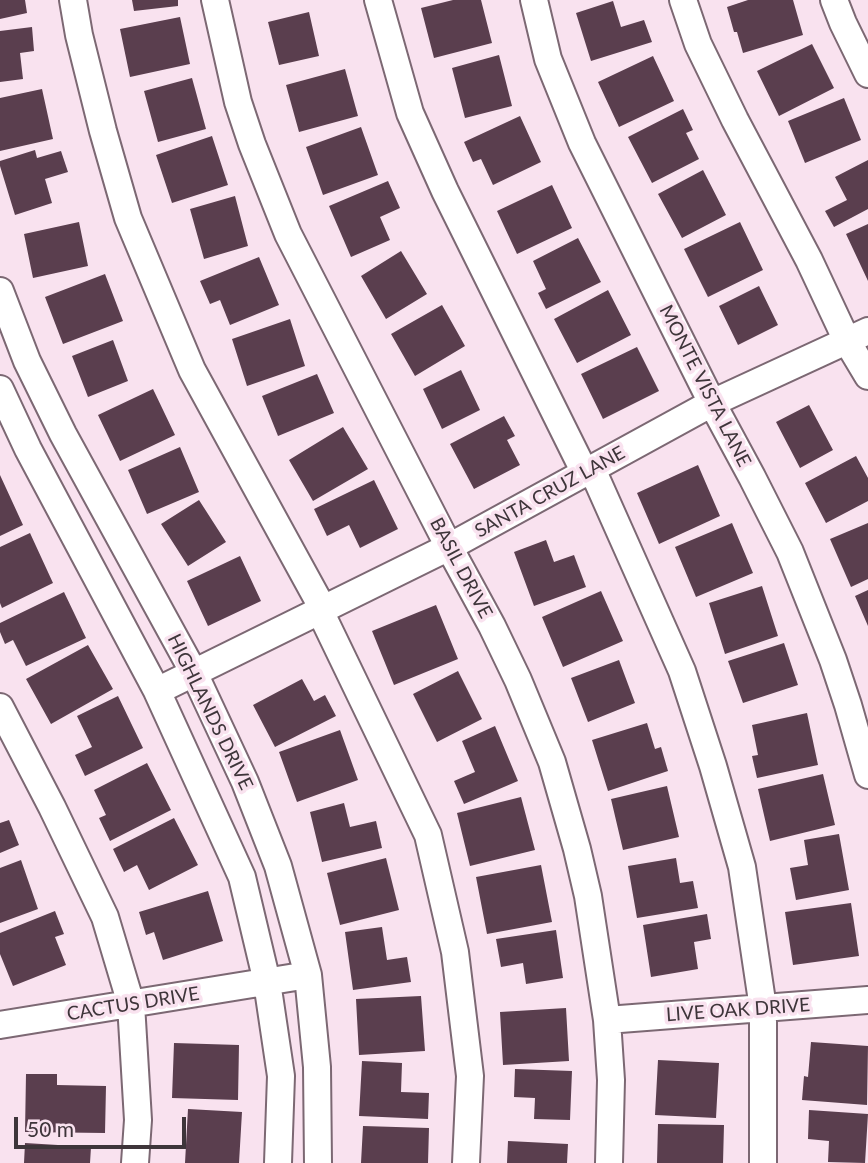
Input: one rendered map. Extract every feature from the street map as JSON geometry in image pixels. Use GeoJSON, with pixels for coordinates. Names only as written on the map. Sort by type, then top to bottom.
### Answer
{"type":"FeatureCollection","features":[{"type":"Feature","properties":{"kind":"street"},"geometry":{"type":"LineString","coordinates":[[73,0],[103,131],[128,218],[192,370],[322,610],[428,835],[455,952],[467,1048],[470,1076],[466,1163]]}},
{"type":"Feature","properties":{"kind":"street","name":"BASIL DRIVE"},"geometry":{"type":"LineString","coordinates":[[215,0],[238,102],[288,234],[497,637],[552,762],[588,896],[607,1020],[611,1080],[609,1163]]}},
{"type":"Feature","properties":{"kind":"street"},"geometry":{"type":"LineString","coordinates":[[378,0],[410,113],[445,191],[589,471],[682,671],[713,766],[741,867],[763,1008],[763,1163]]}},
{"type":"Feature","properties":{"kind":"street","name":"MONTE VISTA LANE"},"geometry":{"type":"LineString","coordinates":[[534,0],[548,59],[582,143],[790,552],[833,660],[868,775]]}},
{"type":"Feature","properties":{"kind":"street"},"geometry":{"type":"LineString","coordinates":[[683,0],[698,44],[735,120],[809,260],[857,336],[868,376]]}},
{"type":"Feature","properties":{"kind":"street"},"geometry":{"type":"LineString","coordinates":[[834,0],[868,74]]}},
{"type":"Feature","properties":{"kind":"street","name":"HIGHLANDS DRIVE"},"geometry":{"type":"LineString","coordinates":[[0,291],[27,360],[63,434],[194,673],[245,782],[278,866],[308,975],[317,1067],[318,1163]]}},
{"type":"Feature","properties":{"kind":"street","name":"SANTA CRUZ LANE"},"geometry":{"type":"LineString","coordinates":[[157,691],[449,547],[712,403],[857,336]]}},
{"type":"Feature","properties":{"kind":"street","name":"HIGHLANDS DRIVE"},"geometry":{"type":"LineString","coordinates":[[0,388],[28,449],[157,691],[242,877],[267,982],[281,1076],[278,1163]]}},
{"type":"Feature","properties":{"kind":"street"},"geometry":{"type":"LineString","coordinates":[[0,707],[105,917],[131,1004],[138,1120],[135,1163]]}},
{"type":"Feature","properties":{"kind":"street","name":"CACTUS DRIVE"},"geometry":{"type":"LineString","coordinates":[[0,1025],[308,975]]}},
{"type":"Feature","properties":{"kind":"street","name":"LIVE OAK DRIVE"},"geometry":{"type":"LineString","coordinates":[[607,1020],[868,1000]]}},
{"type":"Feature","properties":{"kind":"building"},"geometry":{"type":"Polygon","coordinates":[[[0,0],[25,0],[27,13],[0,19],[0,0]]]}},
{"type":"Feature","properties":{"kind":"building"},"geometry":{"type":"Polygon","coordinates":[[[132,0],[178,0],[178,6],[134,11],[132,0]]]}},
{"type":"Feature","properties":{"kind":"building"},"geometry":{"type":"Polygon","coordinates":[[[453,0],[481,0],[492,43],[434,58],[421,8],[453,0]]]}},
{"type":"Feature","properties":{"kind":"building"},"geometry":{"type":"Polygon","coordinates":[[[748,0],[793,0],[803,35],[743,53],[727,7],[748,0]]]}},
{"type":"Feature","properties":{"kind":"building"},"geometry":{"type":"Polygon","coordinates":[[[613,1],[621,27],[644,20],[652,42],[591,61],[576,13],[613,1]]]}},
{"type":"Feature","properties":{"kind":"building"},"geometry":{"type":"Polygon","coordinates":[[[309,12],[319,56],[279,65],[268,22],[309,12]]]}},
{"type":"Feature","properties":{"kind":"building"},"geometry":{"type":"Polygon","coordinates":[[[180,17],[190,64],[130,77],[120,29],[180,17]]]}},
{"type":"Feature","properties":{"kind":"building"},"geometry":{"type":"Polygon","coordinates":[[[32,27],[34,51],[20,53],[23,79],[0,82],[0,31],[32,27]]]}},
{"type":"Feature","properties":{"kind":"building"},"geometry":{"type":"Polygon","coordinates":[[[812,44],[834,88],[779,116],[757,71],[812,44]]]}},
{"type":"Feature","properties":{"kind":"building"},"geometry":{"type":"Polygon","coordinates":[[[499,55],[512,106],[465,118],[452,68],[499,55]]]}},
{"type":"Feature","properties":{"kind":"building"},"geometry":{"type":"Polygon","coordinates":[[[653,56],[674,101],[619,127],[598,82],[653,56]]]}},
{"type":"Feature","properties":{"kind":"building"},"geometry":{"type":"Polygon","coordinates":[[[345,69],[358,116],[299,132],[286,85],[345,69]]]}},
{"type":"Feature","properties":{"kind":"building"},"geometry":{"type":"Polygon","coordinates":[[[192,78],[206,129],[158,142],[144,91],[192,78]]]}},
{"type":"Feature","properties":{"kind":"building"},"geometry":{"type":"Polygon","coordinates":[[[42,89],[53,139],[0,151],[0,98],[42,89]]]}},
{"type":"Feature","properties":{"kind":"building"},"geometry":{"type":"Polygon","coordinates":[[[844,98],[861,140],[805,163],[788,121],[844,98]]]}},
{"type":"Feature","properties":{"kind":"building"},"geometry":{"type":"Polygon","coordinates":[[[683,109],[693,130],[686,133],[699,159],[652,183],[628,137],[683,109]]]}},
{"type":"Feature","properties":{"kind":"building"},"geometry":{"type":"Polygon","coordinates":[[[520,116],[541,162],[493,185],[481,159],[473,162],[464,142],[520,116]]]}},
{"type":"Feature","properties":{"kind":"building"},"geometry":{"type":"Polygon","coordinates":[[[361,127],[378,175],[323,195],[306,147],[361,127]]]}},
{"type":"Feature","properties":{"kind":"building"},"geometry":{"type":"Polygon","coordinates":[[[212,136],[228,185],[172,203],[156,155],[212,136]]]}},
{"type":"Feature","properties":{"kind":"building"},"geometry":{"type":"Polygon","coordinates":[[[35,150],[37,158],[61,151],[68,172],[45,179],[52,203],[15,215],[0,161],[35,150]]]}},
{"type":"Feature","properties":{"kind":"building"},"geometry":{"type":"Polygon","coordinates":[[[868,160],[868,209],[834,227],[825,211],[847,200],[835,177],[868,160]]]}},
{"type":"Feature","properties":{"kind":"building"},"geometry":{"type":"Polygon","coordinates":[[[703,170],[726,215],[682,238],[658,194],[703,170]]]}},
{"type":"Feature","properties":{"kind":"building"},"geometry":{"type":"Polygon","coordinates":[[[388,181],[400,208],[380,217],[390,240],[351,257],[329,206],[388,181]]]}},
{"type":"Feature","properties":{"kind":"building"},"geometry":{"type":"Polygon","coordinates":[[[552,185],[572,228],[517,254],[497,211],[552,185]]]}},
{"type":"Feature","properties":{"kind":"building"},"geometry":{"type":"Polygon","coordinates":[[[235,196],[248,246],[204,259],[190,209],[235,196]]]}},
{"type":"Feature","properties":{"kind":"building"},"geometry":{"type":"Polygon","coordinates":[[[79,222],[88,266],[33,278],[24,234],[79,222]]]}},
{"type":"Feature","properties":{"kind":"building"},"geometry":{"type":"Polygon","coordinates":[[[740,222],[763,270],[708,297],[684,249],[740,222]]]}},
{"type":"Feature","properties":{"kind":"building"},"geometry":{"type":"Polygon","coordinates":[[[868,224],[868,281],[846,234],[868,224]]]}},
{"type":"Feature","properties":{"kind":"building"},"geometry":{"type":"Polygon","coordinates":[[[578,238],[601,282],[546,309],[538,293],[546,289],[533,261],[578,238]]]}},
{"type":"Feature","properties":{"kind":"building"},"geometry":{"type":"Polygon","coordinates":[[[401,251],[427,294],[386,319],[361,276],[401,251]]]}},
{"type":"Feature","properties":{"kind":"building"},"geometry":{"type":"Polygon","coordinates":[[[259,257],[279,305],[230,325],[220,300],[210,304],[200,281],[259,257]]]}},
{"type":"Feature","properties":{"kind":"building"},"geometry":{"type":"Polygon","coordinates":[[[105,274],[123,321],[63,344],[45,297],[105,274]]]}},
{"type":"Feature","properties":{"kind":"building"},"geometry":{"type":"Polygon","coordinates":[[[759,286],[778,325],[738,345],[719,306],[759,286]]]}},
{"type":"Feature","properties":{"kind":"building"},"geometry":{"type":"Polygon","coordinates":[[[608,290],[631,335],[577,363],[554,319],[608,290]]]}},
{"type":"Feature","properties":{"kind":"building"},"geometry":{"type":"Polygon","coordinates":[[[442,305],[465,346],[415,376],[391,334],[442,305]]]}},
{"type":"Feature","properties":{"kind":"building"},"geometry":{"type":"Polygon","coordinates":[[[290,319],[305,366],[247,386],[232,339],[290,319]]]}},
{"type":"Feature","properties":{"kind":"building"},"geometry":{"type":"Polygon","coordinates":[[[113,340],[128,381],[88,397],[72,356],[113,340]]]}},
{"type":"Feature","properties":{"kind":"building"},"geometry":{"type":"Polygon","coordinates":[[[637,347],[659,391],[603,419],[581,374],[637,347]]]}},
{"type":"Feature","properties":{"kind":"building"},"geometry":{"type":"Polygon","coordinates":[[[461,370],[480,410],[442,429],[423,389],[461,370]]]}},
{"type":"Feature","properties":{"kind":"building"},"geometry":{"type":"Polygon","coordinates":[[[317,374],[334,413],[278,436],[262,396],[317,374]]]}},
{"type":"Feature","properties":{"kind":"building"},"geometry":{"type":"Polygon","coordinates":[[[153,389],[175,435],[120,461],[98,415],[153,389]]]}},
{"type":"Feature","properties":{"kind":"building"},"geometry":{"type":"Polygon","coordinates":[[[809,405],[833,450],[800,468],[776,422],[809,405]]]}},
{"type":"Feature","properties":{"kind":"building"},"geometry":{"type":"Polygon","coordinates":[[[504,416],[515,436],[507,440],[520,465],[474,489],[450,444],[504,416]]]}},
{"type":"Feature","properties":{"kind":"building"},"geometry":{"type":"Polygon","coordinates":[[[343,427],[368,469],[313,501],[289,460],[343,427]]]}},
{"type":"Feature","properties":{"kind":"building"},"geometry":{"type":"Polygon","coordinates":[[[180,447],[199,492],[147,514],[128,470],[180,447]]]}},
{"type":"Feature","properties":{"kind":"building"},"geometry":{"type":"Polygon","coordinates":[[[856,456],[868,478],[868,501],[826,523],[805,483],[856,456]]]}},
{"type":"Feature","properties":{"kind":"building"},"geometry":{"type":"Polygon","coordinates":[[[698,465],[720,516],[659,544],[637,493],[698,465]]]}},
{"type":"Feature","properties":{"kind":"building"},"geometry":{"type":"Polygon","coordinates":[[[0,475],[23,525],[0,536],[0,475]]]}},
{"type":"Feature","properties":{"kind":"building"},"geometry":{"type":"Polygon","coordinates":[[[374,480],[398,529],[360,548],[349,525],[327,536],[314,509],[374,480]]]}},
{"type":"Feature","properties":{"kind":"building"},"geometry":{"type":"Polygon","coordinates":[[[199,500],[226,542],[188,566],[161,524],[199,500]]]}},
{"type":"Feature","properties":{"kind":"building"},"geometry":{"type":"Polygon","coordinates":[[[732,523],[753,573],[696,597],[675,547],[732,523]]]}},
{"type":"Feature","properties":{"kind":"building"},"geometry":{"type":"Polygon","coordinates":[[[868,523],[868,579],[851,587],[830,539],[868,523]]]}},
{"type":"Feature","properties":{"kind":"building"},"geometry":{"type":"Polygon","coordinates":[[[30,533],[53,583],[2,608],[0,547],[30,533]]]}},
{"type":"Feature","properties":{"kind":"building"},"geometry":{"type":"Polygon","coordinates":[[[546,540],[554,562],[574,555],[586,587],[534,606],[514,552],[546,540]]]}},
{"type":"Feature","properties":{"kind":"building"},"geometry":{"type":"Polygon","coordinates":[[[240,556],[261,601],[208,626],[187,581],[240,556]]]}},
{"type":"Feature","properties":{"kind":"building"},"geometry":{"type":"Polygon","coordinates":[[[762,586],[778,636],[725,654],[709,603],[762,586]]]}},
{"type":"Feature","properties":{"kind":"building"},"geometry":{"type":"Polygon","coordinates":[[[868,590],[868,626],[855,596],[868,590]]]}},
{"type":"Feature","properties":{"kind":"building"},"geometry":{"type":"Polygon","coordinates":[[[601,591],[623,641],[563,667],[542,617],[601,591]]]}},
{"type":"Feature","properties":{"kind":"building"},"geometry":{"type":"Polygon","coordinates":[[[64,592],[86,638],[26,666],[13,640],[5,644],[0,623],[64,592]]]}},
{"type":"Feature","properties":{"kind":"building"},"geometry":{"type":"Polygon","coordinates":[[[436,605],[458,659],[394,685],[372,631],[436,605]]]}},
{"type":"Feature","properties":{"kind":"building"},"geometry":{"type":"Polygon","coordinates":[[[784,643],[798,685],[743,703],[728,661],[784,643]]]}},
{"type":"Feature","properties":{"kind":"building"},"geometry":{"type":"Polygon","coordinates":[[[88,645],[113,689],[51,724],[26,679],[88,645]]]}},
{"type":"Feature","properties":{"kind":"building"},"geometry":{"type":"Polygon","coordinates":[[[619,660],[635,703],[588,722],[571,678],[619,660]]]}},
{"type":"Feature","properties":{"kind":"building"},"geometry":{"type":"Polygon","coordinates":[[[458,671],[482,719],[437,742],[413,694],[458,671]]]}},
{"type":"Feature","properties":{"kind":"building"},"geometry":{"type":"Polygon","coordinates":[[[302,679],[314,701],[325,695],[336,716],[275,747],[253,705],[302,679]]]}},
{"type":"Feature","properties":{"kind":"building"},"geometry":{"type":"Polygon","coordinates":[[[118,696],[143,748],[85,776],[75,755],[92,747],[77,716],[118,696]]]}},
{"type":"Feature","properties":{"kind":"building"},"geometry":{"type":"Polygon","coordinates":[[[807,713],[818,765],[757,778],[752,756],[758,755],[752,725],[807,713]]]}},
{"type":"Feature","properties":{"kind":"building"},"geometry":{"type":"Polygon","coordinates":[[[647,723],[655,749],[661,747],[668,771],[608,791],[592,740],[647,723]]]}},
{"type":"Feature","properties":{"kind":"building"},"geometry":{"type":"Polygon","coordinates":[[[495,726],[518,781],[464,804],[454,781],[475,772],[462,741],[495,726]]]}},
{"type":"Feature","properties":{"kind":"building"},"geometry":{"type":"Polygon","coordinates":[[[340,730],[358,780],[297,802],[279,752],[340,730]]]}},
{"type":"Feature","properties":{"kind":"building"},"geometry":{"type":"Polygon","coordinates":[[[147,763],[171,810],[110,841],[99,818],[106,815],[94,790],[147,763]]]}},
{"type":"Feature","properties":{"kind":"building"},"geometry":{"type":"Polygon","coordinates":[[[823,774],[835,825],[770,841],[758,789],[823,774]]]}},
{"type":"Feature","properties":{"kind":"building"},"geometry":{"type":"Polygon","coordinates":[[[667,786],[679,837],[623,850],[611,799],[667,786]]]}},
{"type":"Feature","properties":{"kind":"building"},"geometry":{"type":"Polygon","coordinates":[[[521,797],[535,850],[470,866],[457,813],[521,797]]]}},
{"type":"Feature","properties":{"kind":"building"},"geometry":{"type":"Polygon","coordinates":[[[344,803],[350,827],[376,821],[382,848],[322,862],[310,812],[344,803]]]}},
{"type":"Feature","properties":{"kind":"building"},"geometry":{"type":"Polygon","coordinates":[[[174,818],[198,865],[149,890],[137,865],[124,872],[113,849],[174,818]]]}},
{"type":"Feature","properties":{"kind":"building"},"geometry":{"type":"Polygon","coordinates":[[[9,820],[19,845],[0,853],[0,823],[9,820]]]}},
{"type":"Feature","properties":{"kind":"building"},"geometry":{"type":"Polygon","coordinates":[[[839,834],[849,890],[796,900],[790,868],[808,865],[804,840],[839,834]]]}},
{"type":"Feature","properties":{"kind":"building"},"geometry":{"type":"Polygon","coordinates":[[[386,858],[399,910],[340,925],[327,873],[386,858]]]}},
{"type":"Feature","properties":{"kind":"building"},"geometry":{"type":"Polygon","coordinates":[[[676,858],[680,883],[693,881],[698,908],[637,918],[628,866],[676,858]]]}},
{"type":"Feature","properties":{"kind":"building"},"geometry":{"type":"Polygon","coordinates":[[[21,860],[38,909],[0,923],[0,868],[21,860]]]}},
{"type":"Feature","properties":{"kind":"building"},"geometry":{"type":"Polygon","coordinates":[[[541,865],[552,922],[487,934],[476,877],[541,865]]]}},
{"type":"Feature","properties":{"kind":"building"},"geometry":{"type":"Polygon","coordinates":[[[208,891],[223,941],[163,960],[154,932],[146,935],[139,912],[208,891]]]}},
{"type":"Feature","properties":{"kind":"building"},"geometry":{"type":"Polygon","coordinates":[[[851,903],[859,956],[793,965],[785,912],[851,903]]]}},
{"type":"Feature","properties":{"kind":"building"},"geometry":{"type":"Polygon","coordinates":[[[55,911],[64,934],[55,937],[66,965],[13,986],[0,954],[0,933],[55,911]]]}},
{"type":"Feature","properties":{"kind":"building"},"geometry":{"type":"Polygon","coordinates":[[[707,914],[711,939],[694,942],[698,969],[651,977],[643,925],[707,914]]]}},
{"type":"Feature","properties":{"kind":"building"},"geometry":{"type":"Polygon","coordinates":[[[382,927],[387,960],[407,957],[411,982],[353,990],[345,932],[382,927]]]}},
{"type":"Feature","properties":{"kind":"building"},"geometry":{"type":"Polygon","coordinates":[[[556,930],[563,978],[526,984],[523,963],[501,967],[496,939],[556,930]]]}},
{"type":"Feature","properties":{"kind":"building"},"geometry":{"type":"Polygon","coordinates":[[[421,996],[425,1051],[359,1055],[356,999],[421,996]]]}},
{"type":"Feature","properties":{"kind":"building"},"geometry":{"type":"Polygon","coordinates":[[[566,1008],[569,1061],[503,1065],[500,1012],[566,1008]]]}},
{"type":"Feature","properties":{"kind":"building"},"geometry":{"type":"Polygon","coordinates":[[[811,1042],[868,1046],[867,1105],[802,1100],[804,1076],[808,1077],[811,1042]]]}},
{"type":"Feature","properties":{"kind":"building"},"geometry":{"type":"Polygon","coordinates":[[[174,1043],[239,1045],[238,1100],[172,1098],[174,1043]]]}},
{"type":"Feature","properties":{"kind":"building"},"geometry":{"type":"Polygon","coordinates":[[[658,1060],[719,1063],[716,1118],[655,1115],[658,1060]]]}},
{"type":"Feature","properties":{"kind":"building"},"geometry":{"type":"Polygon","coordinates":[[[362,1061],[402,1063],[401,1092],[429,1093],[428,1119],[359,1116],[362,1061]]]}},
{"type":"Feature","properties":{"kind":"building"},"geometry":{"type":"Polygon","coordinates":[[[515,1069],[572,1071],[570,1120],[534,1119],[535,1098],[514,1097],[515,1069]]]}},
{"type":"Feature","properties":{"kind":"building"},"geometry":{"type":"Polygon","coordinates":[[[26,1074],[57,1074],[57,1085],[106,1086],[105,1133],[25,1132],[26,1074]]]}},
{"type":"Feature","properties":{"kind":"building"},"geometry":{"type":"Polygon","coordinates":[[[188,1109],[242,1112],[239,1163],[185,1163],[188,1109]]]}},
{"type":"Feature","properties":{"kind":"building"},"geometry":{"type":"Polygon","coordinates":[[[809,1110],[868,1114],[865,1163],[828,1162],[829,1141],[808,1139],[809,1110]]]}},
{"type":"Feature","properties":{"kind":"building"},"geometry":{"type":"Polygon","coordinates":[[[658,1124],[724,1125],[723,1163],[657,1163],[658,1124]]]}},
{"type":"Feature","properties":{"kind":"building"},"geometry":{"type":"Polygon","coordinates":[[[363,1126],[429,1128],[428,1163],[361,1163],[363,1126]]]}},
{"type":"Feature","properties":{"kind":"building"},"geometry":{"type":"Polygon","coordinates":[[[508,1141],[568,1144],[567,1163],[507,1163],[508,1141]]]}},
{"type":"Feature","properties":{"kind":"building"},"geometry":{"type":"Polygon","coordinates":[[[25,1143],[91,1147],[90,1163],[24,1163],[25,1143]]]}}]}
